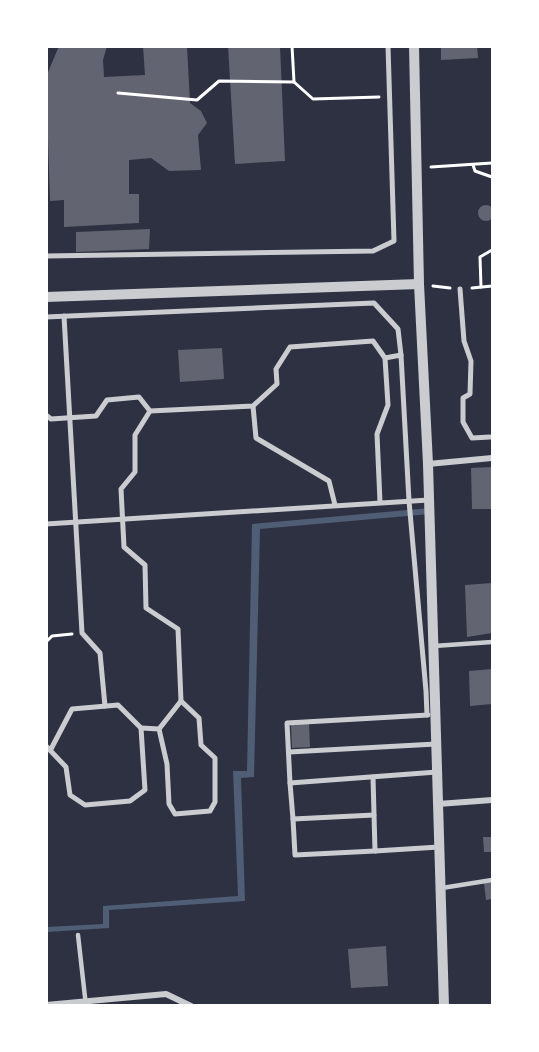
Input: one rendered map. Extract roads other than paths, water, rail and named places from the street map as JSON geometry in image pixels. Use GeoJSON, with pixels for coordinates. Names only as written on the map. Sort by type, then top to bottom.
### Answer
{"type":"FeatureCollection","features":[{"type":"Feature","properties":{"kind":"street"},"geometry":{"type":"LineString","coordinates":[[46,256],[374,251],[394,241],[388,46]]}},
{"type":"Feature","properties":{"kind":"street"},"geometry":{"type":"LineString","coordinates":[[414,46],[419,284],[434,646],[431,714]]}},
{"type":"Feature","properties":{"kind":"street"},"geometry":{"type":"LineString","coordinates":[[46,297],[419,284]]}},
{"type":"Feature","properties":{"kind":"street"},"geometry":{"type":"LineString","coordinates":[[460,289],[464,341],[471,361],[470,394],[463,398],[463,422],[472,438],[490,437]]}},
{"type":"Feature","properties":{"kind":"street"},"geometry":{"type":"LineString","coordinates":[[46,317],[374,303],[398,329],[409,501],[426,691],[436,744],[444,1005]]}},
{"type":"Feature","properties":{"kind":"street"},"geometry":{"type":"LineString","coordinates":[[64,316],[82,633],[100,653],[105,706]]}},
{"type":"Feature","properties":{"kind":"street"},"geometry":{"type":"LineString","coordinates":[[150,411],[253,406],[277,384],[276,369],[290,347],[373,341],[385,358],[388,405],[377,434],[380,502]]}},
{"type":"Feature","properties":{"kind":"street"},"geometry":{"type":"LineString","coordinates":[[385,358],[401,355]]}},
{"type":"Feature","properties":{"kind":"street"},"geometry":{"type":"LineString","coordinates":[[46,416],[69,418],[96,416],[106,400],[140,397],[150,411]]}},
{"type":"Feature","properties":{"kind":"street"},"geometry":{"type":"LineString","coordinates":[[253,406],[256,438],[329,481],[335,505]]}},
{"type":"Feature","properties":{"kind":"street"},"geometry":{"type":"LineString","coordinates":[[150,411],[135,435],[135,472],[121,489],[124,547],[145,565],[146,608],[178,629],[181,702],[159,729]]}},
{"type":"Feature","properties":{"kind":"street"},"geometry":{"type":"LineString","coordinates":[[428,464],[492,459]]}},
{"type":"Feature","properties":{"kind":"street"},"geometry":{"type":"LineString","coordinates":[[46,524],[429,500]]}},
{"type":"Feature","properties":{"kind":"street"},"geometry":{"type":"LineString","coordinates":[[159,729],[167,764],[169,804],[175,814],[210,811],[215,802],[214,758],[201,745],[199,718],[181,702]]}},
{"type":"Feature","properties":{"kind":"street"},"geometry":{"type":"LineString","coordinates":[[118,705],[141,728],[145,790],[130,801],[85,805],[70,795],[66,767],[49,747],[72,709],[105,706],[118,705]]}},
{"type":"Feature","properties":{"kind":"street"},"geometry":{"type":"LineString","coordinates":[[431,714],[287,723],[288,752],[295,855],[439,847]]}},
{"type":"Feature","properties":{"kind":"street"},"geometry":{"type":"LineString","coordinates":[[141,728],[159,729]]}},
{"type":"Feature","properties":{"kind":"street"},"geometry":{"type":"LineString","coordinates":[[288,752],[436,744]]}},
{"type":"Feature","properties":{"kind":"street"},"geometry":{"type":"LineString","coordinates":[[290,783],[437,772]]}},
{"type":"Feature","properties":{"kind":"street"},"geometry":{"type":"LineString","coordinates":[[373,777],[375,851]]}},
{"type":"Feature","properties":{"kind":"street"},"geometry":{"type":"LineString","coordinates":[[438,804],[492,800]]}},
{"type":"Feature","properties":{"kind":"street"},"geometry":{"type":"LineString","coordinates":[[293,819],[374,815]]}},
{"type":"Feature","properties":{"kind":"street"},"geometry":{"type":"LineString","coordinates":[[46,1005],[85,1004],[166,994],[190,1005]]}},
{"type":"Feature","properties":{"kind":"lane"},"geometry":{"type":"LineString","coordinates":[[434,646],[492,642]]}},
{"type":"Feature","properties":{"kind":"lane"},"geometry":{"type":"LineString","coordinates":[[441,889],[492,880]]}},
{"type":"Feature","properties":{"kind":"lane"},"geometry":{"type":"LineString","coordinates":[[78,935],[85,1004]]}},
{"type":"Feature","properties":{"kind":"water"},"geometry":{"type":"Polygon","coordinates":[[[430,508],[430,514],[260,529],[254,777],[241,778],[245,901],[109,910],[109,928],[47,932],[46,927],[103,924],[103,906],[238,896],[233,771],[247,771],[252,524],[430,508]]]}}]}
